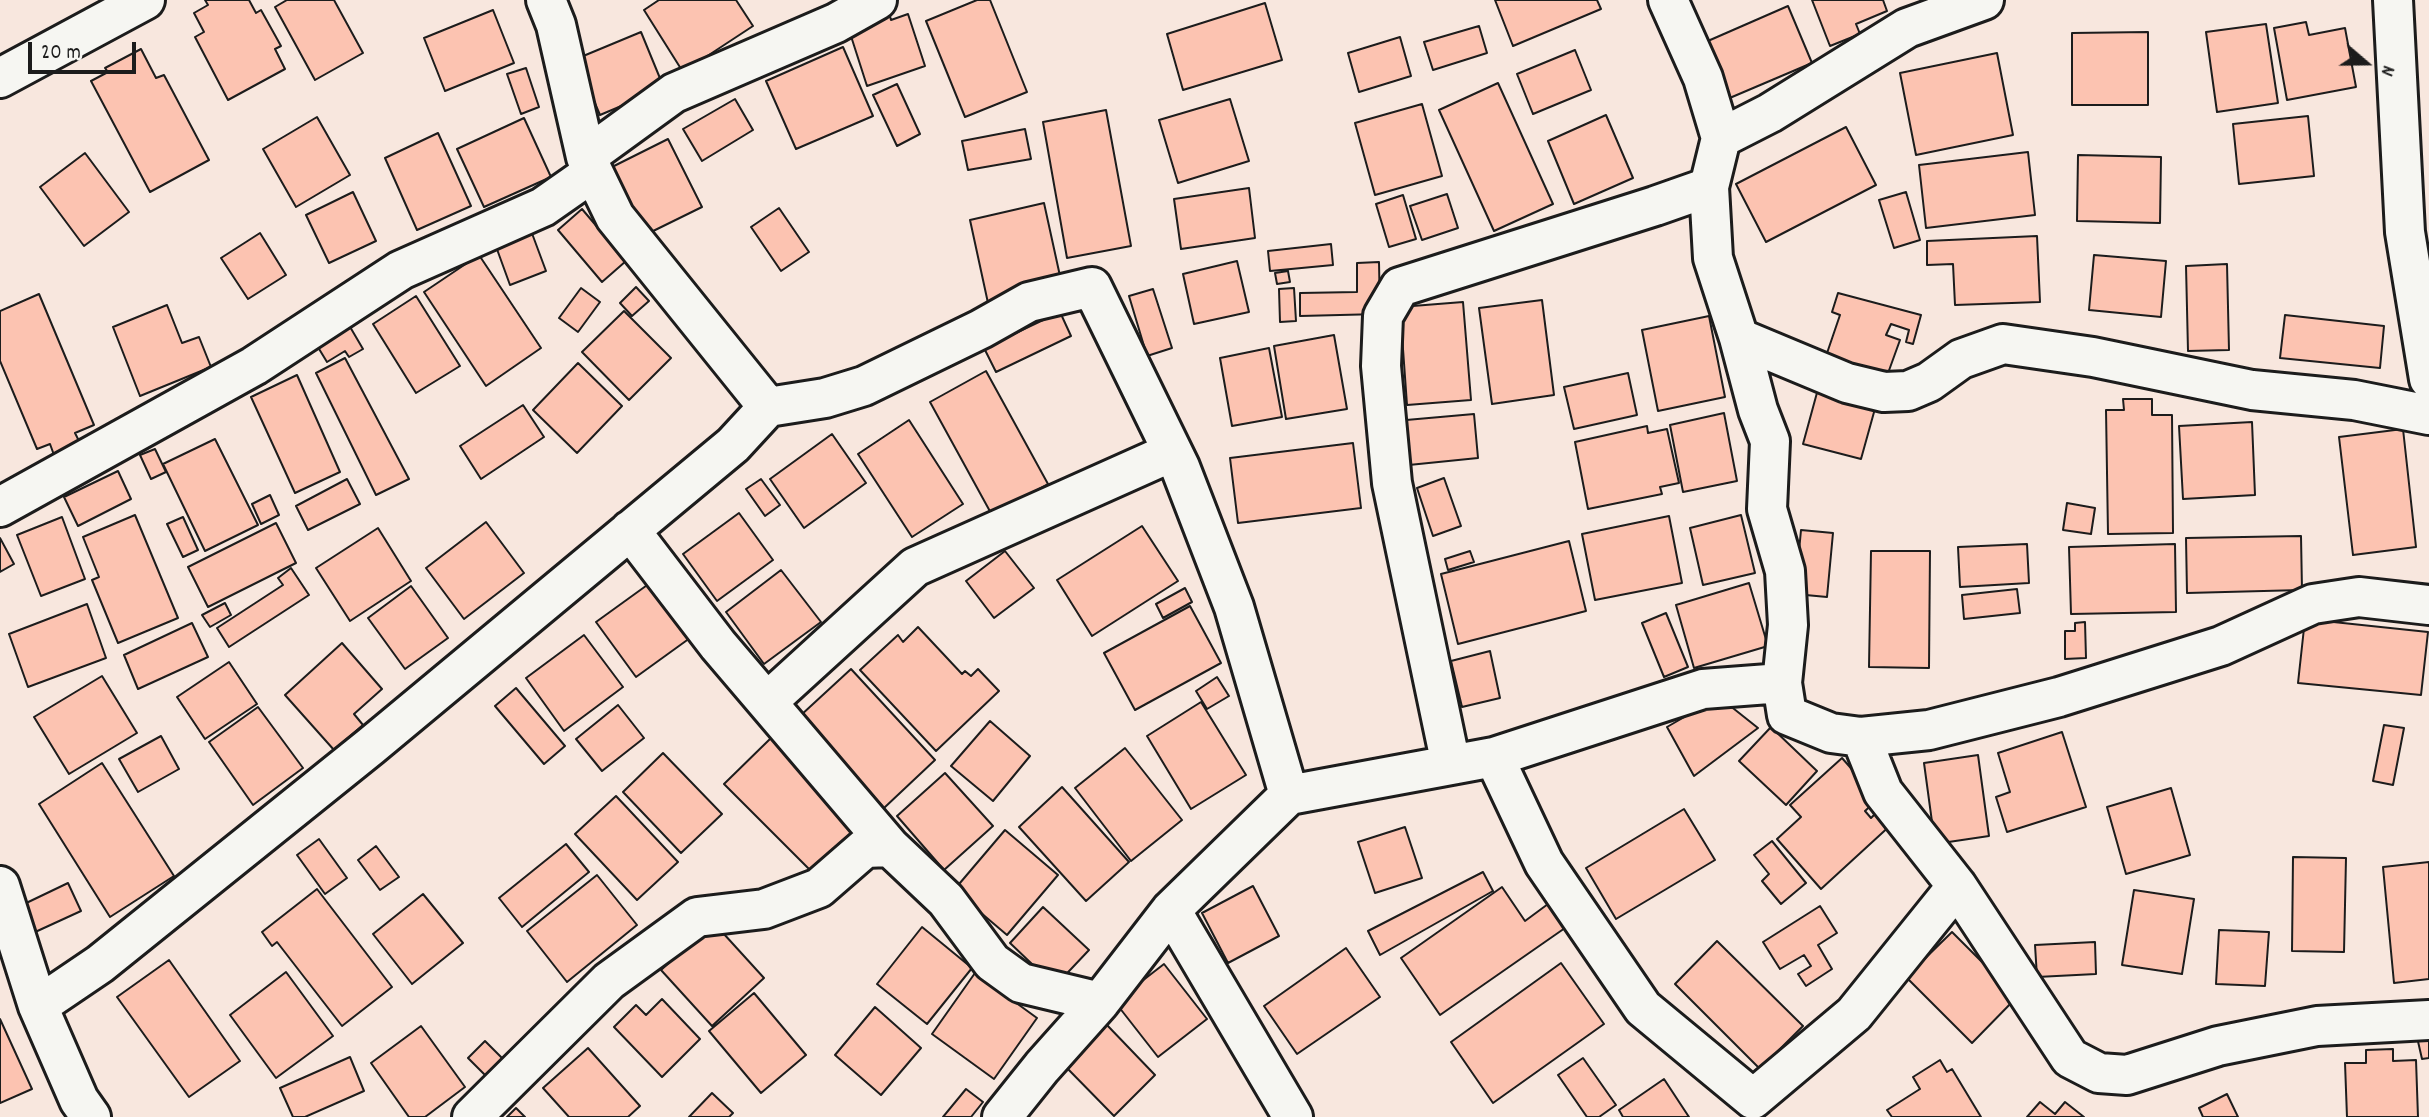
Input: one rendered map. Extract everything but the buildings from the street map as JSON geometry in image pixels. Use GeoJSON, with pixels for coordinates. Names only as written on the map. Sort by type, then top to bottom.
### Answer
{"type":"FeatureCollection","features":[{"type":"Feature","properties":{"kind":"street"},"geometry":{"type":"LineString","coordinates":[[0,78],[145,0]]}},
{"type":"Feature","properties":{"kind":"street"},"geometry":{"type":"LineString","coordinates":[[546,0],[556,26],[589,164],[615,217],[768,407]]}},
{"type":"Feature","properties":{"kind":"street"},"geometry":{"type":"LineString","coordinates":[[0,507],[254,366],[401,270],[543,207],[589,164],[674,93],[836,23],[877,0]]}},
{"type":"Feature","properties":{"kind":"street"},"geometry":{"type":"LineString","coordinates":[[1668,0],[1703,78],[1720,138],[1709,187],[1713,258],[1739,338],[1758,410],[1770,441],[1767,509],[1785,571],[1788,625],[1782,683],[1787,715],[1831,733],[1861,737],[1929,730],[2059,697],[2221,646],[2313,604],[2359,597],[2429,605]]}},
{"type":"Feature","properties":{"kind":"street"},"geometry":{"type":"LineString","coordinates":[[1720,138],[1770,113],[1907,28],[1984,0]]}},
{"type":"Feature","properties":{"kind":"street"},"geometry":{"type":"LineString","coordinates":[[2393,0],[2405,232],[2429,379]]}},
{"type":"Feature","properties":{"kind":"street"},"geometry":{"type":"LineString","coordinates":[[1451,765],[1392,483],[1381,366],[1383,316],[1400,287],[1709,187]]}},
{"type":"Feature","properties":{"kind":"street"},"geometry":{"type":"LineString","coordinates":[[38,1006],[100,964],[382,737],[733,445],[768,407],[825,398],[864,386],[981,329],[1029,302],[1092,288],[1180,467],[1234,607],[1289,795]]}},
{"type":"Feature","properties":{"kind":"street"},"geometry":{"type":"LineString","coordinates":[[1739,338],[1847,383],[1884,392],[1908,391],[1929,382],[1961,359],[2003,344],[2093,357],[2252,390],[2354,400],[2429,415]]}},
{"type":"Feature","properties":{"kind":"street"},"geometry":{"type":"LineString","coordinates":[[766,702],[915,566],[1172,452]]}},
{"type":"Feature","properties":{"kind":"street"},"geometry":{"type":"LineString","coordinates":[[630,530],[718,645],[890,847],[946,900],[992,962],[1021,983],[1100,1003]]}},
{"type":"Feature","properties":{"kind":"street"},"geometry":{"type":"LineString","coordinates":[[1002,1117],[1042,1067],[1100,1003],[1171,910],[1289,795],[1494,757],[1703,688],[1782,683]]}},
{"type":"Feature","properties":{"kind":"street"},"geometry":{"type":"LineString","coordinates":[[1861,737],[1883,792],[1958,886],[2070,1058],[2099,1073],[2127,1075],[2218,1046],[2318,1026],[2429,1020]]}},
{"type":"Feature","properties":{"kind":"street"},"geometry":{"type":"LineString","coordinates":[[1494,757],[1544,863],[1643,1008],[1753,1099],[1854,1014],[1958,886]]}},
{"type":"Feature","properties":{"kind":"street"},"geometry":{"type":"LineString","coordinates":[[472,1117],[609,981],[697,917],[764,909],[819,888],[864,848],[890,847]]}},
{"type":"Feature","properties":{"kind":"street"},"geometry":{"type":"LineString","coordinates":[[0,886],[38,1006],[79,1100],[91,1117]]}},
{"type":"Feature","properties":{"kind":"street"},"geometry":{"type":"LineString","coordinates":[[1171,910],[1293,1117]]}}]}
